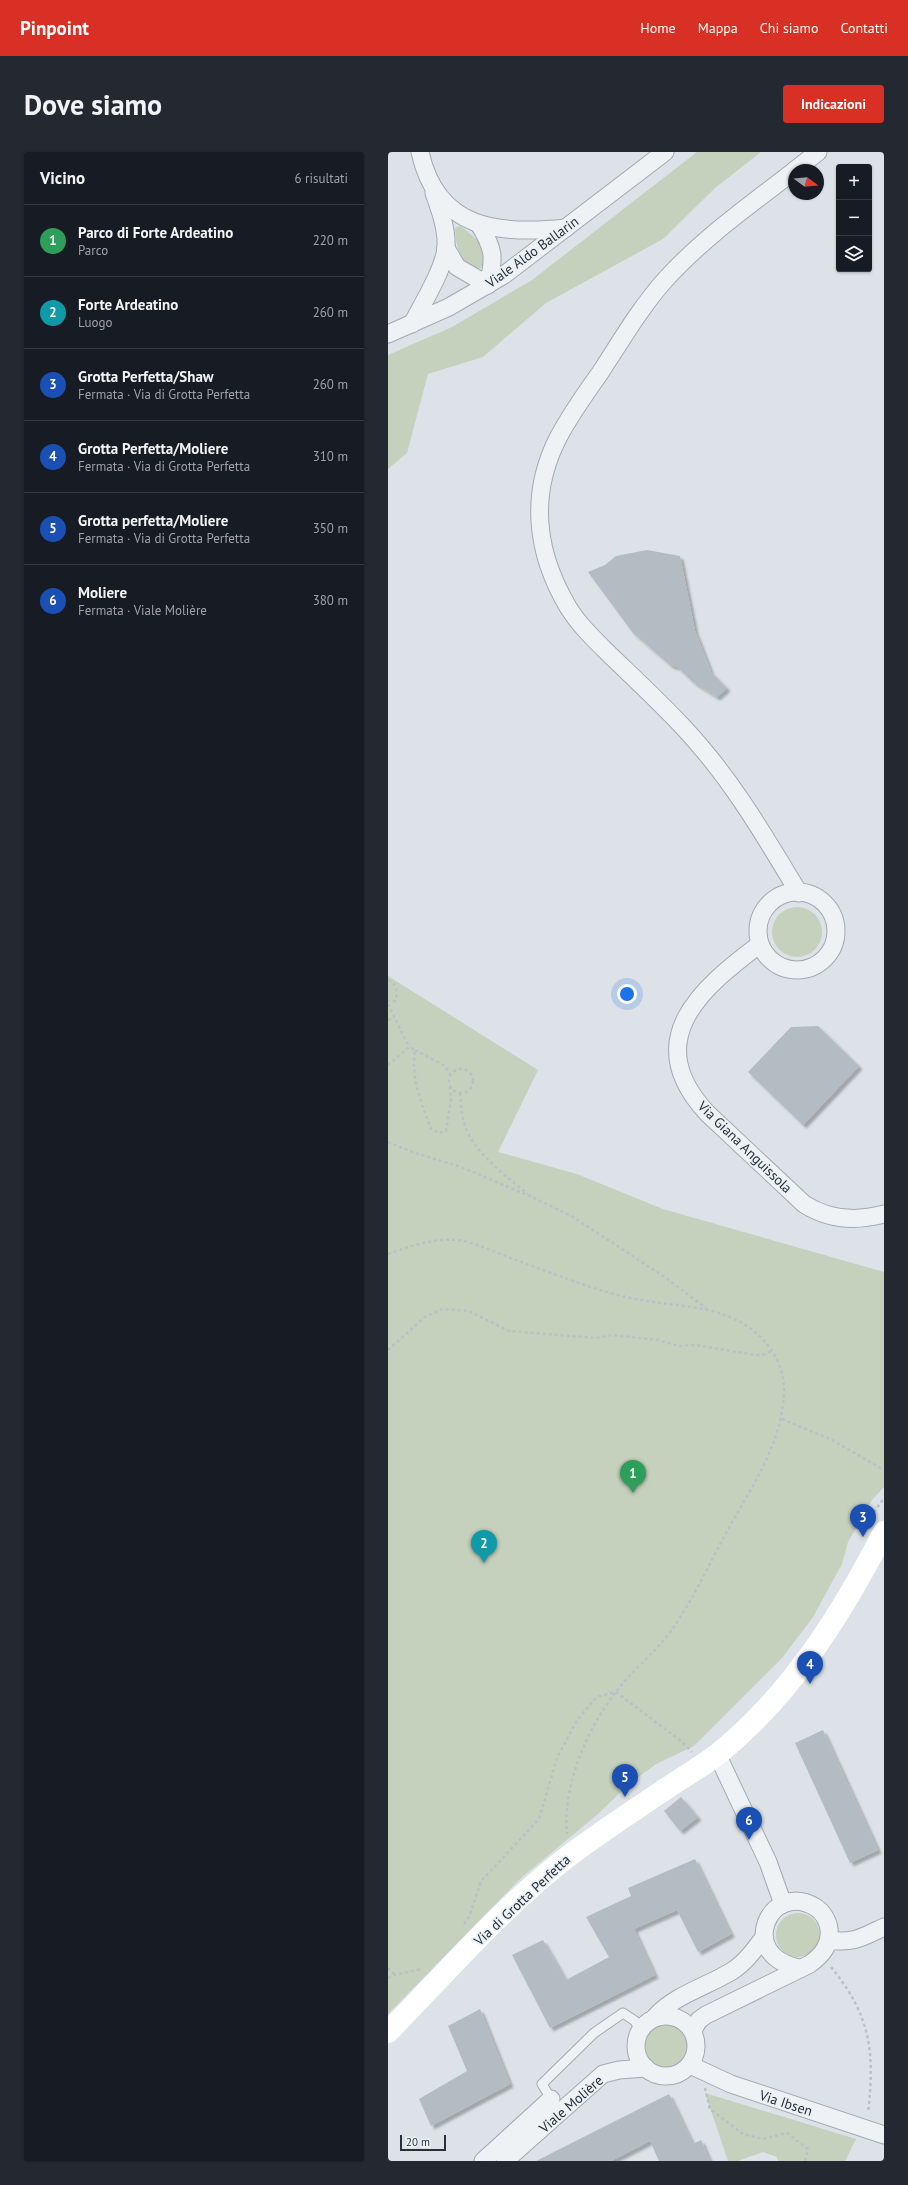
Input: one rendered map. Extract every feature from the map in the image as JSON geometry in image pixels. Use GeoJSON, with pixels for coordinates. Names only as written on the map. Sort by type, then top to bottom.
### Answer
{"type":"FeatureCollection","features":[{"type":"Feature","properties":{"kind":"street"},"geometry":{"type":"LineString","coordinates":[[420,152],[440,211],[446,248],[457,267],[488,285],[492,264],[492,250],[479,224]]}},
{"type":"Feature","properties":{"kind":"street","name":"Viale Aldo Ballarin"},"geometry":{"type":"LineString","coordinates":[[388,334],[449,307],[488,285],[567,228],[665,152]]}},
{"type":"Feature","properties":{"kind":"street"},"geometry":{"type":"LineString","coordinates":[[802,164],[818,152]]}},
{"type":"Feature","properties":{"kind":"street"},"geometry":{"type":"LineString","coordinates":[[788,175],[716,232],[682,262],[651,296],[557,439],[541,486],[539,520],[544,554],[554,582],[569,609],[586,630],[684,728],[714,762],[747,808],[799,893]]}},
{"type":"Feature","properties":{"kind":"street"},"geometry":{"type":"LineString","coordinates":[[431,186],[451,207],[479,224],[516,231],[567,228]]}},
{"type":"Feature","properties":{"kind":"street"},"geometry":{"type":"LineString","coordinates":[[412,324],[437,275],[446,248]]}},
{"type":"Feature","properties":{"kind":"street"},"geometry":{"type":"LineString","coordinates":[[799,893],[816,898],[830,911],[834,919],[835,938],[828,955],[814,966],[805,969],[791,969],[778,965],[770,959],[760,944],[759,925],[766,908],[780,896],[799,893]]}},
{"type":"Feature","properties":{"kind":"street","name":"Via Giana Anguissola"},"geometry":{"type":"LineString","coordinates":[[760,944],[708,986],[694,1005],[683,1024],[678,1063],[683,1079],[697,1102],[707,1113],[804,1204],[821,1214],[843,1219],[861,1219],[884,1214]]}},
{"type":"Feature","properties":{"kind":"street","name":"Via di Grotta Perfetta"},"geometry":{"type":"LineString","coordinates":[[388,2032],[491,1926],[532,1887],[570,1855],[717,1754],[757,1717],[806,1660],[846,1602],[874,1529]]}},
{"type":"Feature","properties":{"kind":"street"},"geometry":{"type":"LineString","coordinates":[[717,1754],[768,1862],[783,1904]]}},
{"type":"Feature","properties":{"kind":"street"},"geometry":{"type":"LineString","coordinates":[[693,2030],[699,2020],[706,2015],[810,1964],[821,1956],[829,1940],[827,1919],[819,1910],[808,1903],[796,1901],[783,1904],[770,1914],[765,1925],[764,1937],[768,1950],[780,1962],[800,1968]]}},
{"type":"Feature","properties":{"kind":"street"},"geometry":{"type":"LineString","coordinates":[[829,1940],[844,1942],[855,1941],[884,1927]]}},
{"type":"Feature","properties":{"kind":"street"},"geometry":{"type":"LineString","coordinates":[[655,2017],[673,2016],[681,2019],[693,2030],[697,2049],[696,2069],[663,2076],[646,2068],[637,2054],[637,2038],[640,2030],[665,2007],[733,1970],[746,1958],[764,1937]]}},
{"type":"Feature","properties":{"kind":"street","name":"Viale Molière"},"geometry":{"type":"LineString","coordinates":[[483,2161],[603,2074],[619,2070],[646,2068]]}},
{"type":"Feature","properties":{"kind":"street","name":"Via Ibsen"},"geometry":{"type":"LineString","coordinates":[[696,2069],[730,2084],[884,2135]]}},
{"type":"Feature","properties":{"kind":"street","name":"Viale Molière"},"geometry":{"type":"LineString","coordinates":[[505,2161],[551,2098]]}},
{"type":"Feature","properties":{"kind":"lane","name":"Viale Molière"},"geometry":{"type":"LineString","coordinates":[[551,2098],[542,2084],[594,2033],[623,2013],[635,2021],[640,2030]]}},
{"type":"Feature","properties":{"kind":"path"},"geometry":{"type":"LineString","coordinates":[[388,980],[394,985],[397,994],[395,1000],[388,1002],[394,1018],[409,1047],[444,1066],[450,1074]]}},
{"type":"Feature","properties":{"kind":"path"},"geometry":{"type":"LineString","coordinates":[[388,1020],[394,1018]]}},
{"type":"Feature","properties":{"kind":"path"},"geometry":{"type":"LineString","coordinates":[[388,1065],[409,1047]]}},
{"type":"Feature","properties":{"kind":"path"},"geometry":{"type":"LineString","coordinates":[[415,1050],[413,1064],[417,1088],[431,1129],[440,1133],[446,1131],[450,1100],[450,1087],[448,1081],[450,1074],[458,1069],[464,1069],[473,1077],[473,1083],[470,1088],[460,1093]]}},
{"type":"Feature","properties":{"kind":"path"},"geometry":{"type":"LineString","coordinates":[[450,1087],[460,1093]]}},
{"type":"Feature","properties":{"kind":"path"},"geometry":{"type":"LineString","coordinates":[[460,1093],[462,1116],[469,1135],[488,1159],[532,1197]]}},
{"type":"Feature","properties":{"kind":"path"},"geometry":{"type":"LineString","coordinates":[[388,1142],[412,1152],[461,1168],[532,1197],[573,1217],[666,1278],[707,1309],[745,1325],[764,1339],[780,1366],[784,1387],[782,1419],[760,1475],[690,1601],[669,1633],[616,1692],[602,1712],[580,1755],[567,1800],[566,1817],[570,1855]]}},
{"type":"Feature","properties":{"kind":"path"},"geometry":{"type":"LineString","coordinates":[[388,1254],[413,1245],[432,1241],[460,1241],[610,1293],[637,1299],[707,1309]]}},
{"type":"Feature","properties":{"kind":"path"},"geometry":{"type":"LineString","coordinates":[[388,1350],[425,1317],[442,1309],[469,1311],[509,1331],[540,1335],[596,1338],[613,1335],[658,1340],[679,1346],[695,1345],[755,1355],[762,1355],[772,1351]]}},
{"type":"Feature","properties":{"kind":"path"},"geometry":{"type":"LineString","coordinates":[[782,1419],[832,1440],[884,1470]]}},
{"type":"Feature","properties":{"kind":"path"},"geometry":{"type":"LineString","coordinates":[[874,1529],[884,1498]]}},
{"type":"Feature","properties":{"kind":"path"},"geometry":{"type":"LineString","coordinates":[[616,1692],[681,1741],[695,1755]]}},
{"type":"Feature","properties":{"kind":"path"},"geometry":{"type":"LineString","coordinates":[[462,1928],[469,1917],[481,1881],[539,1819],[557,1758],[577,1720],[597,1697],[616,1692]]}},
{"type":"Feature","properties":{"kind":"path"},"geometry":{"type":"LineString","coordinates":[[821,1956],[849,1989],[868,2033],[871,2054],[871,2095],[867,2130]]}},
{"type":"Feature","properties":{"kind":"path"},"geometry":{"type":"LineString","coordinates":[[388,1968],[395,1975]]}},
{"type":"Feature","properties":{"kind":"path"},"geometry":{"type":"LineString","coordinates":[[388,1978],[395,1975],[419,1971],[424,1968]]}},
{"type":"Feature","properties":{"kind":"path"},"geometry":{"type":"LineString","coordinates":[[696,2069],[710,2109],[743,2134],[763,2139],[787,2132],[808,2149],[805,2161]]}},
{"type":"Feature","properties":{"kind":"green space"},"geometry":{"type":"Polygon","coordinates":[[[697,152],[761,152],[715,188],[663,239],[546,303],[483,357],[428,374],[407,453],[388,469],[388,355],[452,327],[532,280],[697,152]]]}},
{"type":"Feature","properties":{"kind":"green space"},"geometry":{"type":"Polygon","coordinates":[[[461,226],[483,245],[484,266],[476,270],[462,258],[458,247],[455,228],[461,226]]]}},
{"type":"Feature","properties":{"kind":"green space"},"geometry":{"type":"Polygon","coordinates":[[[797,907],[806,909],[817,918],[822,932],[820,941],[811,952],[797,957],[788,955],[777,946],[772,932],[774,923],[783,912],[797,907]]]}},
{"type":"Feature","properties":{"kind":"green space"},"geometry":{"type":"Polygon","coordinates":[[[388,976],[538,1070],[498,1152],[577,1174],[663,1209],[884,1272],[884,1487],[872,1500],[848,1542],[842,1564],[813,1617],[782,1658],[694,1746],[656,1764],[629,1784],[598,1814],[521,1878],[388,2014],[388,976]]]}},
{"type":"Feature","properties":{"kind":"green space"},"geometry":{"type":"Polygon","coordinates":[[[794,1913],[802,1913],[807,1914],[814,1919],[819,1926],[819,1944],[814,1951],[807,1956],[794,1957],[786,1954],[779,1947],[776,1939],[776,1931],[779,1923],[786,1916],[794,1913]]]}},
{"type":"Feature","properties":{"kind":"green space"},"geometry":{"type":"Polygon","coordinates":[[[666,2022],[679,2026],[685,2032],[689,2045],[685,2058],[679,2064],[666,2068],[653,2064],[647,2058],[643,2045],[647,2032],[653,2026],[666,2022]]]}},
{"type":"Feature","properties":{"kind":"green space"},"geometry":{"type":"Polygon","coordinates":[[[705,2093],[856,2139],[845,2161],[778,2161],[777,2157],[763,2152],[738,2161],[728,2161],[705,2093]]]}},
{"type":"Feature","properties":{"kind":"building"},"geometry":{"type":"Polygon","coordinates":[[[647,550],[680,556],[695,631],[711,672],[727,688],[717,697],[694,683],[677,667],[670,665],[633,633],[588,572],[605,565],[616,556],[647,550]]]}},
{"type":"Feature","properties":{"kind":"building"},"geometry":{"type":"Polygon","coordinates":[[[818,1026],[859,1066],[803,1125],[748,1072],[791,1027],[818,1026]]]}},
{"type":"Feature","properties":{"kind":"building"},"geometry":{"type":"Polygon","coordinates":[[[823,1730],[878,1850],[850,1863],[795,1743],[823,1730]]]}},
{"type":"Feature","properties":{"kind":"building"},"geometry":{"type":"Polygon","coordinates":[[[681,1797],[698,1817],[680,1831],[664,1811],[681,1797]]]}},
{"type":"Feature","properties":{"kind":"building"},"geometry":{"type":"Polygon","coordinates":[[[695,1859],[731,1934],[698,1952],[677,1910],[634,1929],[655,1975],[550,2028],[512,1955],[543,1940],[566,1980],[609,1957],[586,1917],[631,1896],[628,1888],[695,1859]]]}},
{"type":"Feature","properties":{"kind":"building"},"geometry":{"type":"Polygon","coordinates":[[[480,2009],[510,2084],[431,2126],[419,2099],[467,2071],[448,2026],[480,2009]]]}},
{"type":"Feature","properties":{"kind":"building"},"geometry":{"type":"Polygon","coordinates":[[[669,2094],[693,2144],[701,2140],[710,2161],[659,2161],[650,2141],[611,2161],[536,2161],[669,2094]]]}},
{"type":"Feature","properties":{"kind":"place","name":"Parco di Forte Ardeatino"},"geometry":{"type":"Point","coordinates":[633,1493]}},
{"type":"Feature","properties":{"kind":"place","name":"Grotta Perfetta/Shaw"},"geometry":{"type":"Point","coordinates":[863,1537]}},
{"type":"Feature","properties":{"kind":"place","name":"Forte Ardeatino"},"geometry":{"type":"Point","coordinates":[484,1563]}},
{"type":"Feature","properties":{"kind":"place","name":"Grotta Perfetta/Moliere"},"geometry":{"type":"Point","coordinates":[810,1684]}},
{"type":"Feature","properties":{"kind":"place","name":"Grotta perfetta/Moliere"},"geometry":{"type":"Point","coordinates":[625,1797]}},
{"type":"Feature","properties":{"kind":"place","name":"Moliere"},"geometry":{"type":"Point","coordinates":[749,1840]}}]}
